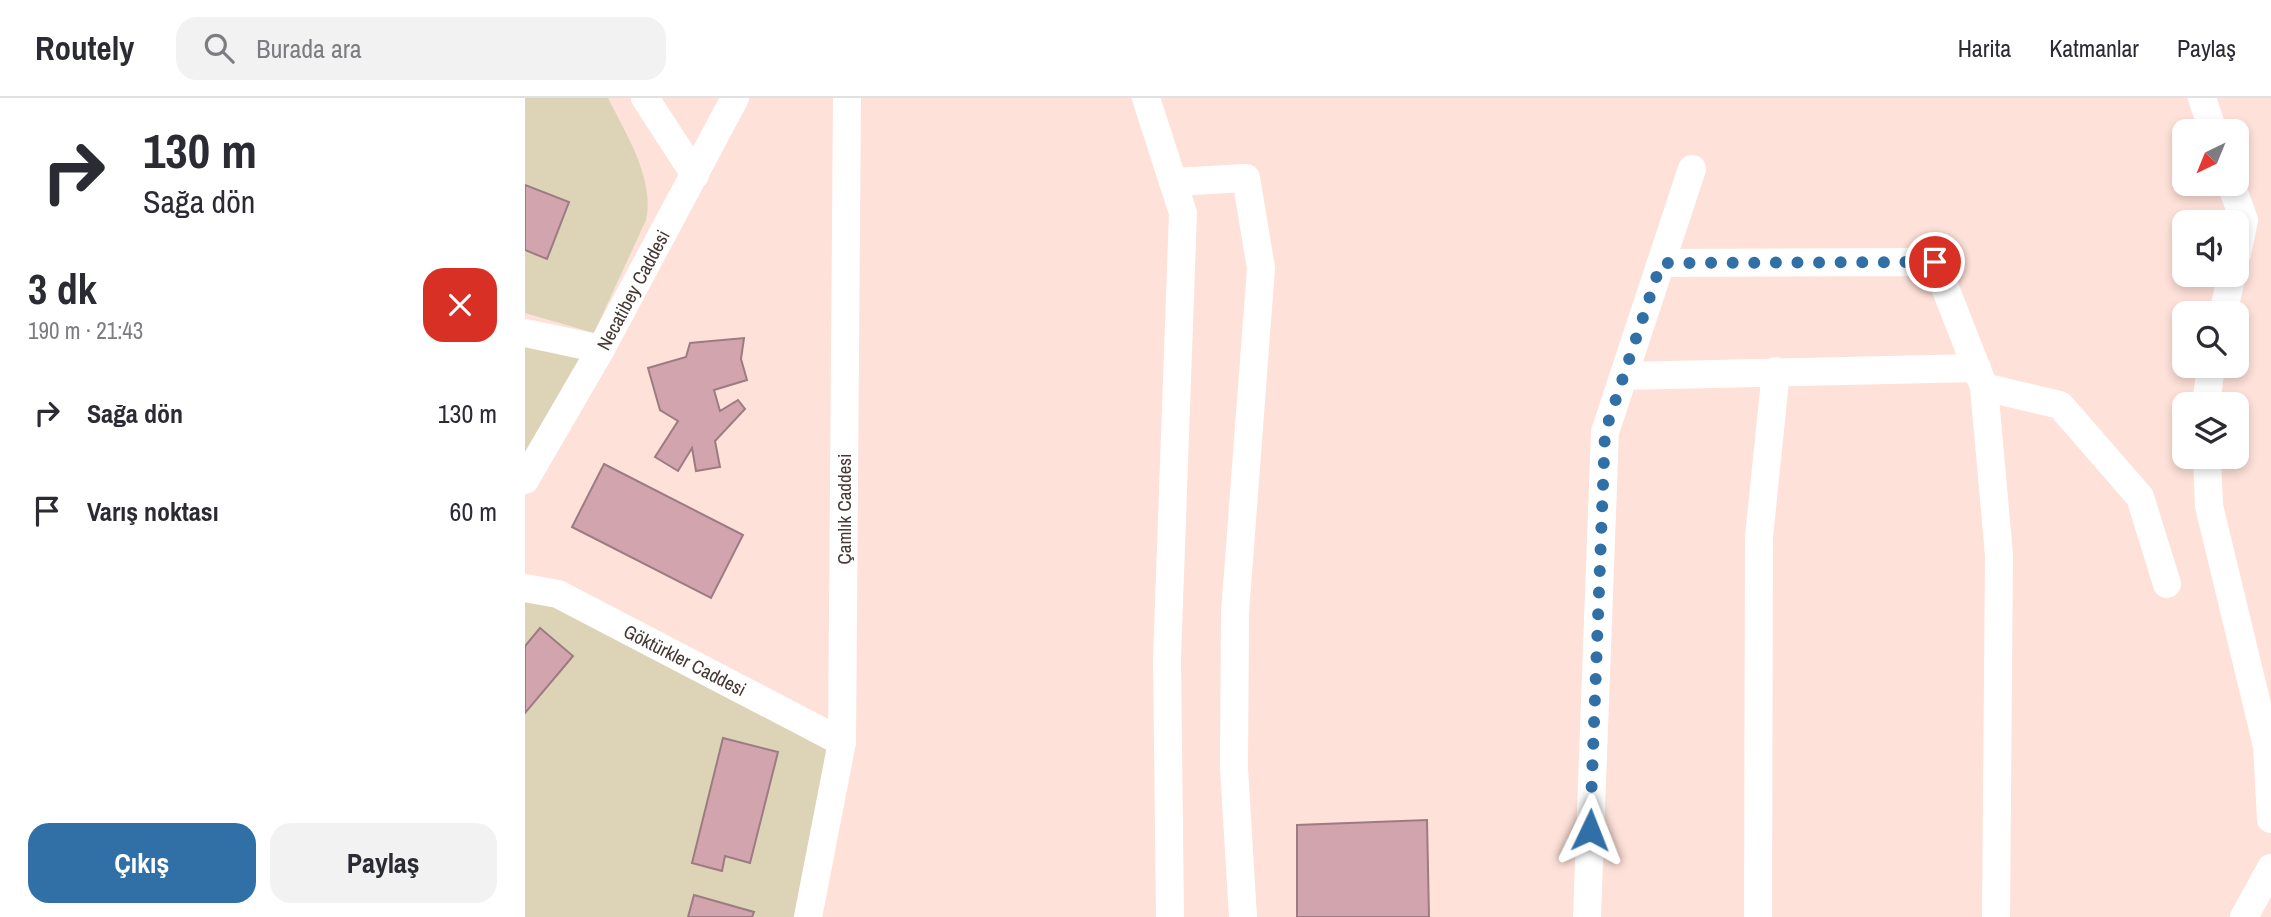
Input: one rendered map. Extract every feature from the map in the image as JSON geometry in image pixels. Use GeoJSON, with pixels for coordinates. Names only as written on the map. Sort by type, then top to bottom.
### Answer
{"type":"FeatureCollection","features":[{"type":"Feature","properties":{"kind":"street"},"geometry":{"type":"LineString","coordinates":[[645,98],[695,175]]}},
{"type":"Feature","properties":{"kind":"street","name":"Necatibey Caddesi"},"geometry":{"type":"LineString","coordinates":[[525,480],[601,349],[736,98]]}},
{"type":"Feature","properties":{"kind":"street","name":"Çamlık Caddesi"},"geometry":{"type":"LineString","coordinates":[[808,917],[842,742],[846,98]]}},
{"type":"Feature","properties":{"kind":"street"},"geometry":{"type":"LineString","coordinates":[[1146,98],[1183,213],[1167,658],[1170,917]]}},
{"type":"Feature","properties":{"kind":"street"},"geometry":{"type":"LineString","coordinates":[[2202,98],[2209,119]]}},
{"type":"Feature","properties":{"kind":"street"},"geometry":{"type":"LineString","coordinates":[[1587,917],[1605,432],[1692,169]]}},
{"type":"Feature","properties":{"kind":"street"},"geometry":{"type":"LineString","coordinates":[[1173,181],[1246,178],[1261,268],[1235,613],[1234,768],[1243,917]]}},
{"type":"Feature","properties":{"kind":"street"},"geometry":{"type":"LineString","coordinates":[[1661,263],[1935,262],[1981,377],[1999,555],[1996,917]]}},
{"type":"Feature","properties":{"kind":"street"},"geometry":{"type":"LineString","coordinates":[[525,333],[601,349]]}},
{"type":"Feature","properties":{"kind":"street"},"geometry":{"type":"LineString","coordinates":[[1624,376],[1776,371],[1981,377],[2060,405],[2140,497],[2167,584]]}},
{"type":"Feature","properties":{"kind":"street"},"geometry":{"type":"LineString","coordinates":[[1758,917],[1759,537],[1776,371]]}},
{"type":"Feature","properties":{"kind":"street"},"geometry":{"type":"LineString","coordinates":[[2207,469],[2209,506],[2267,746],[2271,819]]}},
{"type":"Feature","properties":{"kind":"street","name":"Göktürkler Caddesi"},"geometry":{"type":"LineString","coordinates":[[525,588],[558,594],[842,742]]}},
{"type":"Feature","properties":{"kind":"street"},"geometry":{"type":"LineString","coordinates":[[2244,917],[2271,868]]}},
{"type":"Feature","properties":{"kind":"shaded area"},"geometry":{"type":"Polygon","coordinates":[[[525,98],[608,98],[643,173],[648,204],[646,220],[594,333],[525,313],[525,98]]]}},
{"type":"Feature","properties":{"kind":"shaded area"},"geometry":{"type":"Polygon","coordinates":[[[525,333],[601,349],[525,480],[525,333]]]}},
{"type":"Feature","properties":{"kind":"shaded area"},"geometry":{"type":"Polygon","coordinates":[[[525,588],[842,742],[808,917],[525,917],[525,588]]]}},
{"type":"Feature","properties":{"kind":"building"},"geometry":{"type":"Polygon","coordinates":[[[525,185],[569,202],[547,259],[525,250],[525,185]]]}},
{"type":"Feature","properties":{"kind":"building"},"geometry":{"type":"Polygon","coordinates":[[[744,338],[741,359],[747,380],[714,390],[720,411],[738,400],[745,409],[715,441],[720,467],[696,471],[692,448],[678,471],[655,457],[678,421],[660,410],[648,368],[686,357],[690,343],[744,338]]]}},
{"type":"Feature","properties":{"kind":"building"},"geometry":{"type":"Polygon","coordinates":[[[604,464],[743,535],[711,598],[572,527],[604,464]]]}},
{"type":"Feature","properties":{"kind":"building"},"geometry":{"type":"Polygon","coordinates":[[[540,628],[573,656],[525,713],[525,646],[540,628]]]}},
{"type":"Feature","properties":{"kind":"building"},"geometry":{"type":"Polygon","coordinates":[[[723,738],[778,752],[750,863],[725,856],[722,871],[692,863],[723,738]]]}},
{"type":"Feature","properties":{"kind":"building"},"geometry":{"type":"Polygon","coordinates":[[[1427,820],[1429,917],[1297,917],[1297,825],[1427,820]]]}},
{"type":"Feature","properties":{"kind":"building"},"geometry":{"type":"Polygon","coordinates":[[[694,895],[754,912],[752,917],[688,917],[694,895]]]}},
{"type":"Feature","properties":{"kind":"route"},"geometry":{"type":"LineString","coordinates":[[1590,830],[1605,432],[1661,263],[1935,262]]}}]}
